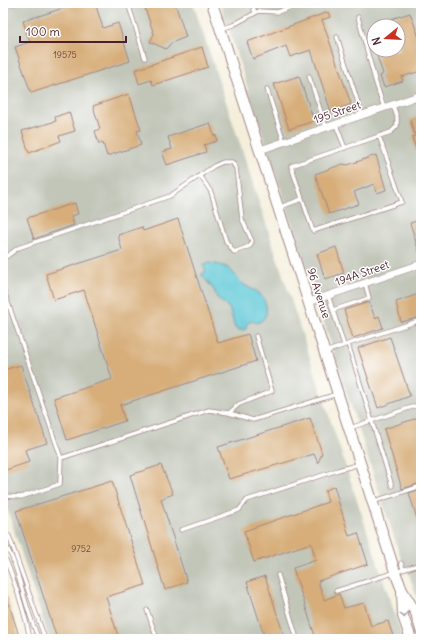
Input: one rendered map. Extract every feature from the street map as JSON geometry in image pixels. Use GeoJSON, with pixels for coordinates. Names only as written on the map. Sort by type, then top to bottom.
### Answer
{"type":"FeatureCollection","features":[{"type":"Feature","properties":{"kind":"main road","name":"96 Avenue"},"geometry":{"type":"LineString","coordinates":[[212,3],[373,502],[399,571],[402,590],[403,616],[410,639]]}},
{"type":"Feature","properties":{"kind":"main road","name":"96 Avenue"},"geometry":{"type":"LineString","coordinates":[[402,590],[416,613],[421,630]]}},
{"type":"Feature","properties":{"kind":"street","name":"195 Street"},"geometry":{"type":"LineString","coordinates":[[260,150],[421,95]]}},
{"type":"Feature","properties":{"kind":"street","name":"194A Street"},"geometry":{"type":"LineString","coordinates":[[309,302],[421,264]]}},
{"type":"Feature","properties":{"kind":"lane"},"geometry":{"type":"LineString","coordinates":[[128,3],[145,58]]}},
{"type":"Feature","properties":{"kind":"lane"},"geometry":{"type":"LineString","coordinates":[[252,3],[255,13]]}},
{"type":"Feature","properties":{"kind":"lane"},"geometry":{"type":"LineString","coordinates":[[220,29],[233,25],[259,11],[277,12],[303,3]]}},
{"type":"Feature","properties":{"kind":"lane"},"geometry":{"type":"LineString","coordinates":[[358,17],[384,108]]}},
{"type":"Feature","properties":{"kind":"lane"},"geometry":{"type":"LineString","coordinates":[[337,37],[362,115]]}},
{"type":"Feature","properties":{"kind":"lane"},"geometry":{"type":"LineString","coordinates":[[309,76],[326,128]]}},
{"type":"Feature","properties":{"kind":"lane"},"geometry":{"type":"LineString","coordinates":[[266,89],[284,142]]}},
{"type":"Feature","properties":{"kind":"lane"},"geometry":{"type":"LineString","coordinates":[[379,136],[402,202],[313,231],[291,166],[379,136],[391,132],[397,126],[397,117],[393,105]]}},
{"type":"Feature","properties":{"kind":"lane"},"geometry":{"type":"LineString","coordinates":[[336,124],[344,148]]}},
{"type":"Feature","properties":{"kind":"lane"},"geometry":{"type":"LineString","coordinates":[[3,259],[18,248],[170,196],[200,175],[214,166],[223,162],[232,162],[236,168],[242,219],[252,241],[250,246],[234,252],[230,247],[226,241],[211,192],[200,175]]}},
{"type":"Feature","properties":{"kind":"lane"},"geometry":{"type":"LineString","coordinates":[[278,207],[302,199]]}},
{"type":"Feature","properties":{"kind":"lane"},"geometry":{"type":"LineString","coordinates":[[333,310],[369,298],[365,283]]}},
{"type":"Feature","properties":{"kind":"lane"},"geometry":{"type":"LineString","coordinates":[[3,288],[61,458],[60,484],[21,497],[6,496],[3,491]]}},
{"type":"Feature","properties":{"kind":"lane"},"geometry":{"type":"LineString","coordinates":[[328,296],[346,344],[392,486]]}},
{"type":"Feature","properties":{"kind":"lane"},"geometry":{"type":"LineString","coordinates":[[325,352],[421,320]]}},
{"type":"Feature","properties":{"kind":"lane"},"geometry":{"type":"LineString","coordinates":[[229,413],[239,404],[272,391],[256,336]]}},
{"type":"Feature","properties":{"kind":"lane"},"geometry":{"type":"LineString","coordinates":[[61,458],[210,410],[229,413],[253,420],[338,394]]}},
{"type":"Feature","properties":{"kind":"lane"},"geometry":{"type":"LineString","coordinates":[[349,428],[421,404]]}},
{"type":"Feature","properties":{"kind":"lane"},"geometry":{"type":"LineString","coordinates":[[181,530],[239,510],[247,500],[338,470],[361,464]]}},
{"type":"Feature","properties":{"kind":"lane"},"geometry":{"type":"LineString","coordinates":[[373,502],[421,486]]}},
{"type":"Feature","properties":{"kind":"lane"},"geometry":{"type":"LineString","coordinates":[[3,532],[9,536],[45,639]]}},
{"type":"Feature","properties":{"kind":"lane"},"geometry":{"type":"LineString","coordinates":[[3,542],[14,562],[33,625],[39,639]]}},
{"type":"Feature","properties":{"kind":"lane"},"geometry":{"type":"LineString","coordinates":[[3,559],[6,560],[19,596],[30,639]]}},
{"type":"Feature","properties":{"kind":"lane"},"geometry":{"type":"LineString","coordinates":[[399,571],[401,563]]}},
{"type":"Feature","properties":{"kind":"lane"},"geometry":{"type":"LineString","coordinates":[[336,591],[421,564]]}},
{"type":"Feature","properties":{"kind":"lane"},"geometry":{"type":"LineString","coordinates":[[278,576],[297,639]]}},
{"type":"Feature","properties":{"kind":"lane"},"geometry":{"type":"LineString","coordinates":[[147,610],[157,639]]}},
{"type":"Feature","properties":{"kind":"shaded area"},"geometry":{"type":"Polygon","coordinates":[[[3,3],[193,3],[403,639],[49,639],[6,505],[3,506],[3,3]]]}},
{"type":"Feature","properties":{"kind":"shaded area"},"geometry":{"type":"Polygon","coordinates":[[[220,3],[421,3],[421,610],[409,574],[400,556],[220,3]]]}},
{"type":"Feature","properties":{"kind":"water"},"geometry":{"type":"Polygon","coordinates":[[[210,263],[222,265],[228,268],[244,285],[258,292],[263,297],[266,312],[262,320],[255,323],[253,321],[248,323],[246,326],[247,329],[236,329],[229,308],[217,298],[214,290],[201,274],[206,272],[203,265],[210,263]]]}},
{"type":"Feature","properties":{"kind":"building"},"geometry":{"type":"Polygon","coordinates":[[[79,3],[95,3],[103,28],[118,23],[130,61],[31,93],[15,47],[30,42],[23,21],[79,3]]]}},
{"type":"Feature","properties":{"kind":"building"},"geometry":{"type":"Polygon","coordinates":[[[143,3],[175,3],[186,37],[171,43],[166,49],[150,42],[154,34],[143,3]]]}},
{"type":"Feature","properties":{"kind":"building"},"geometry":{"type":"Polygon","coordinates":[[[328,12],[330,17],[322,20],[351,104],[331,112],[311,50],[290,57],[286,46],[253,59],[247,42],[328,12]]]}},
{"type":"Feature","properties":{"kind":"building"},"geometry":{"type":"Polygon","coordinates":[[[410,13],[421,43],[421,71],[401,77],[403,81],[384,87],[380,76],[383,74],[378,58],[406,58],[406,18],[394,18],[410,13]]]}},
{"type":"Feature","properties":{"kind":"building"},"geometry":{"type":"Polygon","coordinates":[[[202,47],[208,67],[153,85],[151,80],[139,84],[135,70],[202,47]]]}},
{"type":"Feature","properties":{"kind":"building"},"geometry":{"type":"Polygon","coordinates":[[[299,76],[314,121],[289,129],[274,84],[299,76]]]}},
{"type":"Feature","properties":{"kind":"building"},"geometry":{"type":"Polygon","coordinates":[[[129,94],[141,130],[137,131],[141,145],[107,156],[103,143],[99,144],[95,131],[100,129],[93,106],[129,94]]]}},
{"type":"Feature","properties":{"kind":"building"},"geometry":{"type":"Polygon","coordinates":[[[69,112],[75,131],[59,136],[61,141],[29,153],[22,131],[56,121],[55,117],[69,112]]]}},
{"type":"Feature","properties":{"kind":"building"},"geometry":{"type":"Polygon","coordinates":[[[421,115],[420,162],[412,137],[415,136],[410,120],[421,115]]]}},
{"type":"Feature","properties":{"kind":"building"},"geometry":{"type":"Polygon","coordinates":[[[210,123],[214,136],[216,135],[217,141],[204,145],[206,152],[167,165],[162,152],[172,149],[168,137],[210,123]]]}},
{"type":"Feature","properties":{"kind":"building"},"geometry":{"type":"Polygon","coordinates":[[[376,155],[386,190],[377,193],[374,184],[354,192],[359,204],[329,214],[315,174],[343,164],[348,165],[376,155]]]}},
{"type":"Feature","properties":{"kind":"building"},"geometry":{"type":"Polygon","coordinates":[[[75,203],[78,214],[71,216],[74,225],[34,239],[27,218],[75,203]]]}},
{"type":"Feature","properties":{"kind":"building"},"geometry":{"type":"Polygon","coordinates":[[[178,219],[218,343],[248,334],[256,361],[120,405],[125,421],[67,440],[54,398],[112,379],[84,290],[54,300],[46,274],[122,250],[118,235],[142,227],[143,231],[178,219]]]}},
{"type":"Feature","properties":{"kind":"building"},"geometry":{"type":"Polygon","coordinates":[[[421,220],[421,255],[420,255],[410,223],[421,220]]]}},
{"type":"Feature","properties":{"kind":"building"},"geometry":{"type":"Polygon","coordinates":[[[336,247],[344,273],[325,279],[317,254],[336,247]]]}},
{"type":"Feature","properties":{"kind":"building"},"geometry":{"type":"Polygon","coordinates":[[[421,293],[421,317],[401,322],[396,302],[421,293]]]}},
{"type":"Feature","properties":{"kind":"building"},"geometry":{"type":"Polygon","coordinates":[[[369,302],[375,318],[379,316],[383,328],[353,338],[344,310],[369,302]]]}},
{"type":"Feature","properties":{"kind":"building"},"geometry":{"type":"Polygon","coordinates":[[[421,323],[421,337],[420,337],[416,325],[421,323]]]}},
{"type":"Feature","properties":{"kind":"building"},"geometry":{"type":"Polygon","coordinates":[[[390,337],[410,396],[378,408],[358,348],[390,337]]]}},
{"type":"Feature","properties":{"kind":"building"},"geometry":{"type":"Polygon","coordinates":[[[21,365],[47,443],[25,450],[29,462],[3,471],[3,370],[21,365]]]}},
{"type":"Feature","properties":{"kind":"building"},"geometry":{"type":"Polygon","coordinates":[[[310,418],[322,453],[318,463],[314,454],[229,479],[218,447],[310,418]]]}},
{"type":"Feature","properties":{"kind":"building"},"geometry":{"type":"Polygon","coordinates":[[[417,418],[421,431],[421,483],[402,489],[384,429],[417,418]]]}},
{"type":"Feature","properties":{"kind":"building"},"geometry":{"type":"Polygon","coordinates":[[[161,465],[173,494],[161,499],[187,582],[165,590],[130,475],[161,465]]]}},
{"type":"Feature","properties":{"kind":"building"},"geometry":{"type":"Polygon","coordinates":[[[112,481],[145,585],[106,597],[119,639],[57,639],[16,511],[112,481]]]}},
{"type":"Feature","properties":{"kind":"building"},"geometry":{"type":"Polygon","coordinates":[[[334,486],[349,536],[358,533],[368,564],[318,581],[324,600],[339,594],[344,608],[364,603],[371,626],[388,621],[394,639],[316,639],[293,568],[316,560],[311,543],[254,562],[244,531],[328,502],[325,491],[334,486]]]}},
{"type":"Feature","properties":{"kind":"building"},"geometry":{"type":"Polygon","coordinates":[[[421,489],[421,528],[420,528],[409,493],[421,489]]]}},
{"type":"Feature","properties":{"kind":"building"},"geometry":{"type":"Polygon","coordinates":[[[265,576],[285,639],[265,639],[247,582],[265,576]]]}},
{"type":"Feature","properties":{"kind":"building"},"geometry":{"type":"Polygon","coordinates":[[[4,588],[20,639],[3,639],[4,588]]]}},
{"type":"Feature","properties":{"kind":"railway"},"geometry":{"type":"LineString","coordinates":[[3,4],[24,3]]}}]}
